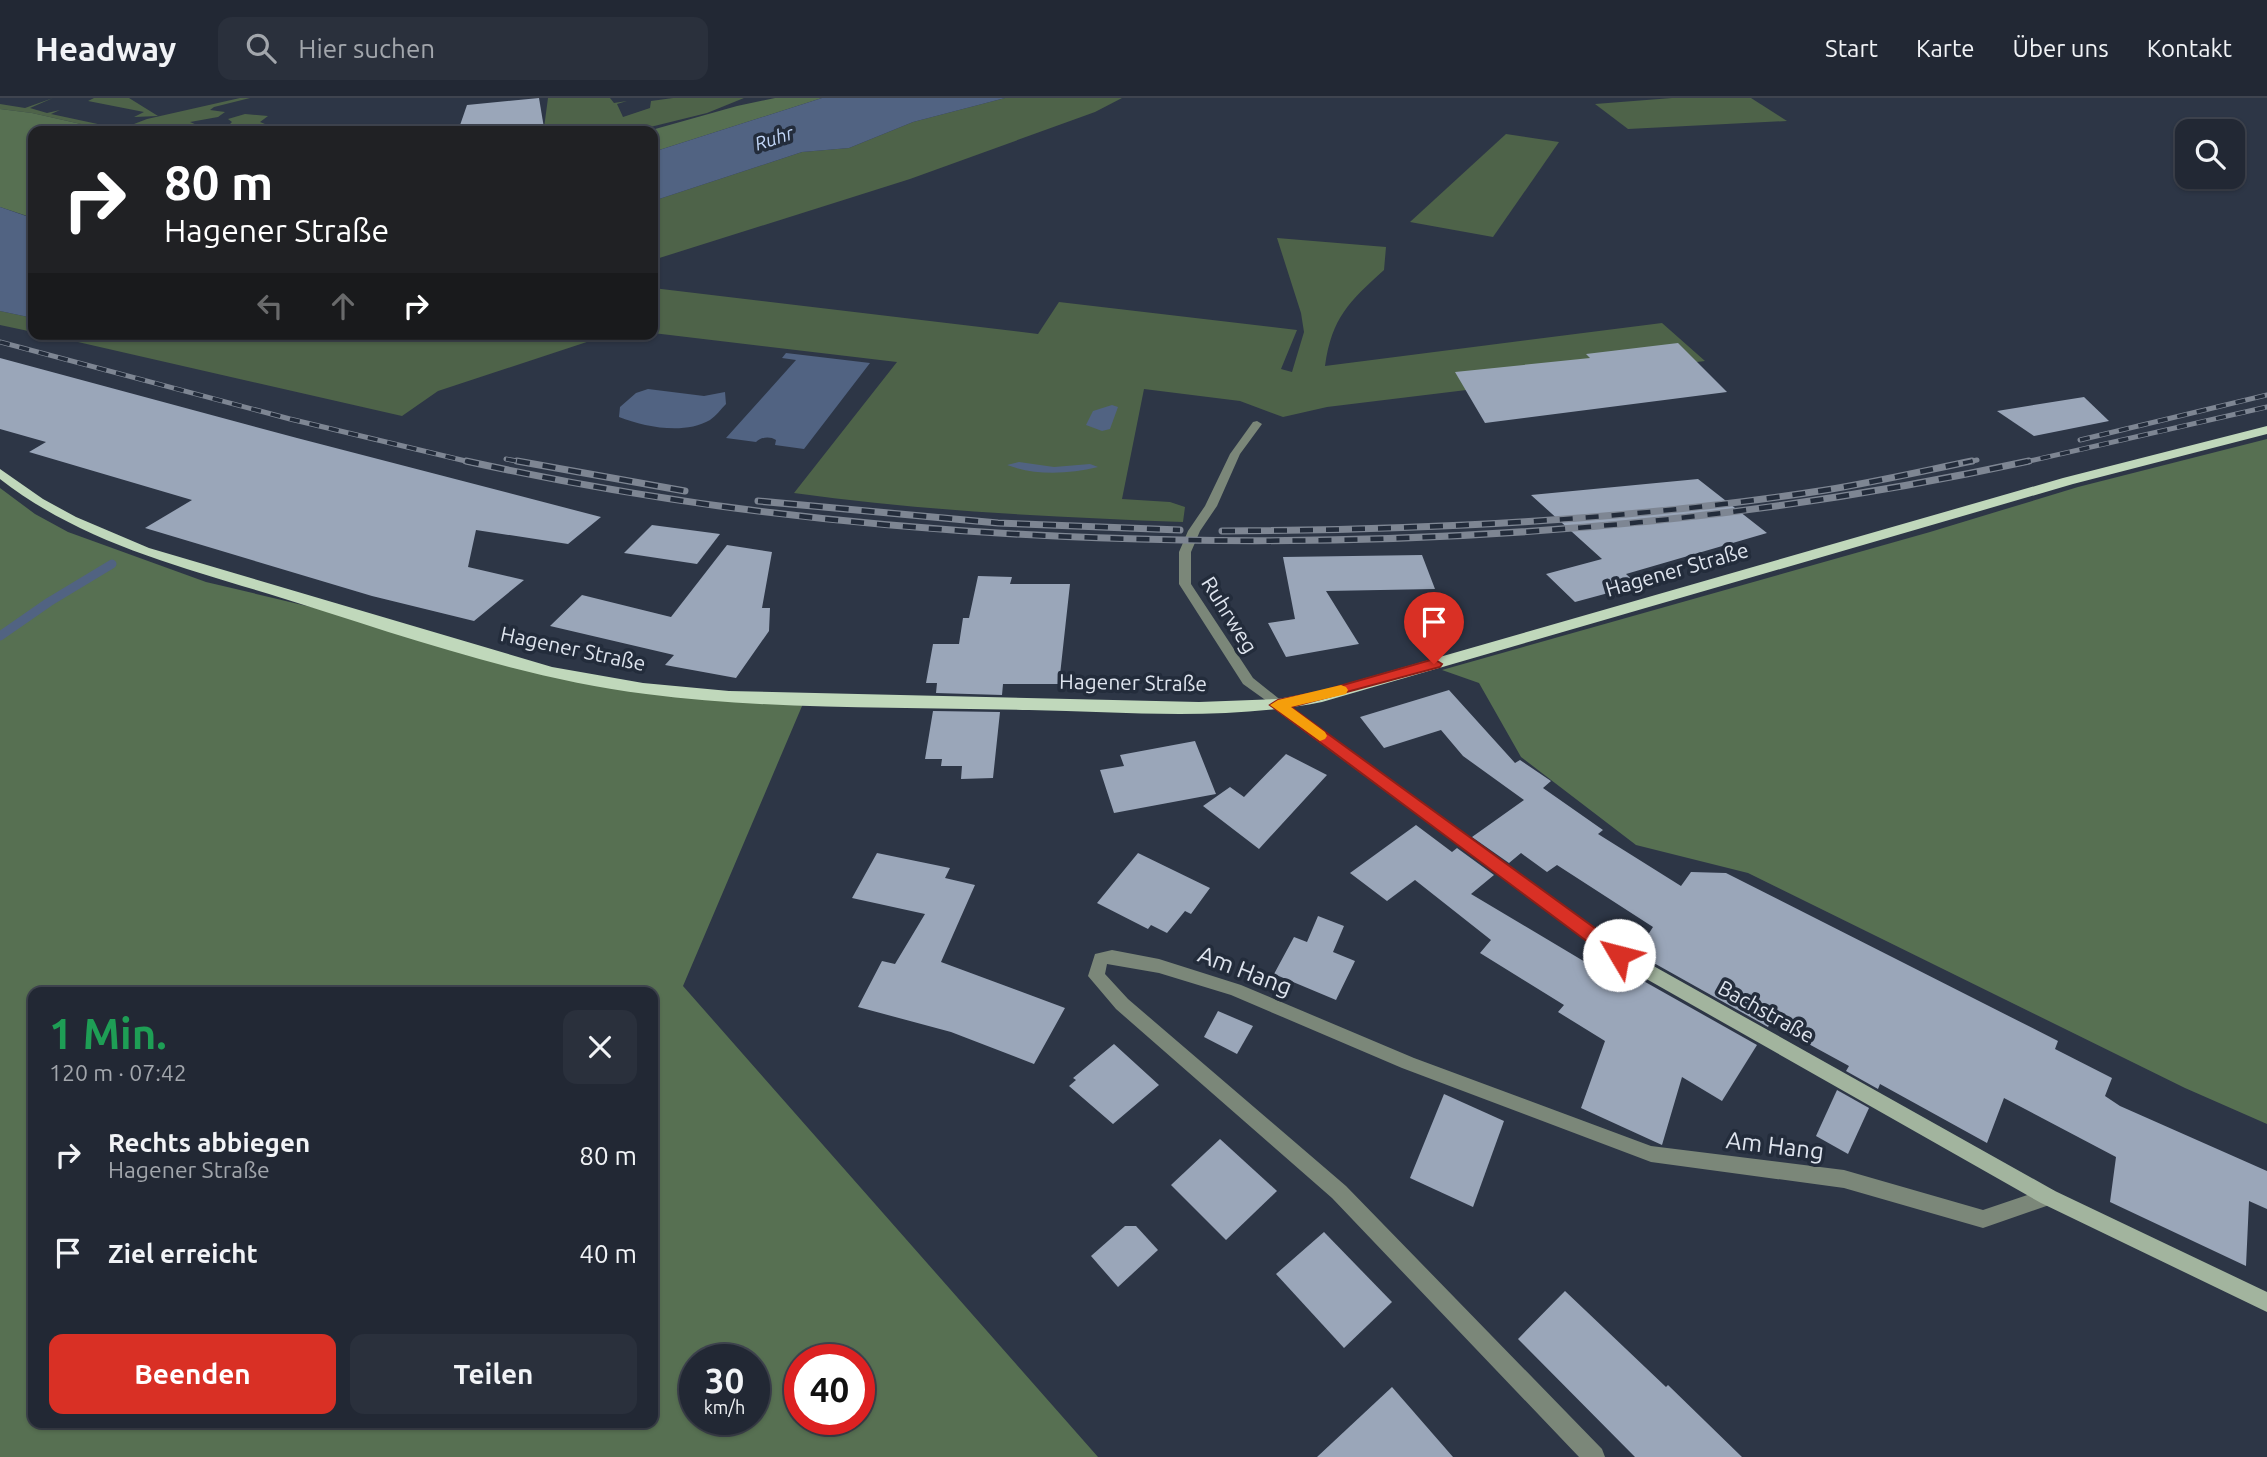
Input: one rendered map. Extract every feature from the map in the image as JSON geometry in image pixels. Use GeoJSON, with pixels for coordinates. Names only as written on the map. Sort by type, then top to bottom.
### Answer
{"type":"FeatureCollection","features":[{"type":"Feature","properties":{"kind":"main road","name":"Hagener Straße"},"geometry":{"type":"LineString","coordinates":[[0,473],[38,502],[71,520],[144,551],[552,672],[643,688],[729,697],[1199,708],[1278,705],[1322,696],[2067,481],[2267,430]]}},
{"type":"Feature","properties":{"kind":"street","name":"Ruhrweg"},"geometry":{"type":"LineString","coordinates":[[1257,424],[1235,454],[1211,506],[1194,531],[1185,552],[1185,584],[1248,681],[1278,705]]}},
{"type":"Feature","properties":{"kind":"street","name":"Bachstraße"},"geometry":{"type":"LineString","coordinates":[[1278,705],[1619,955],[2048,1197],[2267,1302]]}},
{"type":"Feature","properties":{"kind":"street","name":"Am Hang"},"geometry":{"type":"LineString","coordinates":[[1594,1457],[1339,1192],[1122,1004],[1096,976],[1101,959],[1112,957],[1159,966],[1235,990],[1408,1063],[1651,1154],[1844,1179],[1983,1219],[2048,1197]]}},
{"type":"Feature","properties":{"kind":"green space"},"geometry":{"type":"Polygon","coordinates":[[[53,98],[30,108],[47,113],[60,110],[51,114],[107,126],[90,126],[0,109],[0,104],[25,108],[53,98]]]}},
{"type":"Feature","properties":{"kind":"green space"},"geometry":{"type":"Polygon","coordinates":[[[94,98],[129,98],[158,116],[134,117],[144,112],[88,101],[94,98]]]}},
{"type":"Feature","properties":{"kind":"green space"},"geometry":{"type":"Polygon","coordinates":[[[250,98],[214,107],[210,110],[225,112],[218,117],[190,122],[197,125],[129,126],[147,119],[250,98]]]}},
{"type":"Feature","properties":{"kind":"green space"},"geometry":{"type":"Polygon","coordinates":[[[548,98],[610,98],[614,103],[627,101],[617,104],[623,117],[650,108],[651,101],[673,98],[744,98],[707,113],[654,126],[544,126],[548,98]]]}},
{"type":"Feature","properties":{"kind":"green space"},"geometry":{"type":"Polygon","coordinates":[[[775,98],[822,98],[658,150],[658,128],[775,98]]]}},
{"type":"Feature","properties":{"kind":"green space"},"geometry":{"type":"Polygon","coordinates":[[[1005,98],[1122,98],[1095,112],[910,179],[658,258],[658,199],[802,152],[849,148],[913,122],[1005,98]]]}},
{"type":"Feature","properties":{"kind":"green space"},"geometry":{"type":"Polygon","coordinates":[[[1672,98],[1751,98],[1787,121],[1628,129],[1595,104],[1672,98]]]}},
{"type":"Feature","properties":{"kind":"green space"},"geometry":{"type":"Polygon","coordinates":[[[0,109],[90,126],[28,126],[28,216],[0,207],[0,109]]]}},
{"type":"Feature","properties":{"kind":"green space"},"geometry":{"type":"Polygon","coordinates":[[[245,114],[268,116],[260,122],[265,124],[260,126],[228,126],[232,122],[228,119],[245,114]]]}},
{"type":"Feature","properties":{"kind":"green space"},"geometry":{"type":"Polygon","coordinates":[[[1506,134],[1559,142],[1493,237],[1410,222],[1506,134]]]}},
{"type":"Feature","properties":{"kind":"green space"},"geometry":{"type":"Polygon","coordinates":[[[1277,238],[1386,247],[1384,270],[1344,312],[1332,335],[1325,366],[1662,323],[1705,361],[1327,407],[1283,417],[1240,401],[1144,389],[1122,499],[1170,502],[1185,507],[1183,522],[939,509],[794,493],[897,362],[658,334],[658,289],[1038,334],[1059,302],[1297,330],[1281,369],[1292,372],[1304,332],[1301,313],[1277,238]]]}},
{"type":"Feature","properties":{"kind":"green space"},"geometry":{"type":"Polygon","coordinates":[[[0,311],[28,317],[28,331],[0,325],[0,311]]]}},
{"type":"Feature","properties":{"kind":"green space"},"geometry":{"type":"Polygon","coordinates":[[[69,340],[593,340],[438,391],[402,416],[69,340]]]}},
{"type":"Feature","properties":{"kind":"green space"},"geometry":{"type":"Polygon","coordinates":[[[2267,439],[2267,1124],[2185,1088],[1748,873],[1636,845],[1521,757],[1479,683],[1442,670],[1930,532],[2078,487],[2267,439]]]}},
{"type":"Feature","properties":{"kind":"green space"},"geometry":{"type":"Polygon","coordinates":[[[0,488],[35,514],[68,532],[206,582],[383,624],[552,672],[643,688],[805,699],[683,986],[1098,1457],[0,1457],[0,488]]]}},
{"type":"Feature","properties":{"kind":"water","name":"Ruhr"},"geometry":{"type":"Polygon","coordinates":[[[822,98],[1005,98],[913,122],[849,148],[802,152],[658,199],[658,150],[822,98]]]}},
{"type":"Feature","properties":{"kind":"water"},"geometry":{"type":"Polygon","coordinates":[[[0,207],[28,217],[28,317],[0,311],[0,207]]]}},
{"type":"Feature","properties":{"kind":"water"},"geometry":{"type":"Polygon","coordinates":[[[786,353],[870,363],[804,449],[775,445],[776,440],[771,438],[756,442],[726,438],[796,360],[782,358],[786,353]]]}},
{"type":"Feature","properties":{"kind":"water"},"geometry":{"type":"Polygon","coordinates":[[[648,389],[704,396],[725,392],[726,404],[710,420],[688,427],[664,428],[619,417],[620,407],[636,393],[648,389]]]}},
{"type":"Feature","properties":{"kind":"water"},"geometry":{"type":"Polygon","coordinates":[[[1112,405],[1118,407],[1110,429],[1102,431],[1086,425],[1093,411],[1112,405]]]}},
{"type":"Feature","properties":{"kind":"water"},"geometry":{"type":"Polygon","coordinates":[[[1019,462],[1054,467],[1090,464],[1098,467],[1052,473],[1007,465],[1019,462]]]}},
{"type":"Feature","properties":{"kind":"building"},"geometry":{"type":"Polygon","coordinates":[[[539,98],[544,126],[460,126],[467,105],[539,98]]]}},
{"type":"Feature","properties":{"kind":"building"},"geometry":{"type":"Polygon","coordinates":[[[1678,343],[1727,392],[1485,423],[1455,372],[1590,358],[1586,354],[1678,343]]]}},
{"type":"Feature","properties":{"kind":"building"},"geometry":{"type":"Polygon","coordinates":[[[0,358],[601,517],[568,544],[476,530],[468,567],[524,580],[474,621],[372,596],[145,528],[192,500],[29,452],[46,442],[0,429],[0,358]]]}},
{"type":"Feature","properties":{"kind":"building"},"geometry":{"type":"Polygon","coordinates":[[[2084,397],[2109,421],[2034,436],[1997,411],[2084,397]]]}},
{"type":"Feature","properties":{"kind":"building"},"geometry":{"type":"Polygon","coordinates":[[[1698,479],[1767,533],[1626,574],[1638,585],[1575,602],[1546,574],[1602,559],[1531,495],[1698,479]]]}},
{"type":"Feature","properties":{"kind":"building"},"geometry":{"type":"Polygon","coordinates":[[[652,525],[720,534],[697,564],[624,553],[652,525]]]}},
{"type":"Feature","properties":{"kind":"building"},"geometry":{"type":"Polygon","coordinates":[[[727,545],[772,552],[762,608],[770,608],[769,631],[736,678],[665,665],[674,655],[550,626],[582,595],[671,617],[727,545]]]}},
{"type":"Feature","properties":{"kind":"building"},"geometry":{"type":"Polygon","coordinates":[[[1422,555],[1435,589],[1326,591],[1359,644],[1286,657],[1268,623],[1295,619],[1283,557],[1422,555]]]}},
{"type":"Feature","properties":{"kind":"building"},"geometry":{"type":"Polygon","coordinates":[[[978,576],[1012,577],[1010,584],[1070,584],[1059,684],[1003,684],[1002,695],[936,693],[937,683],[926,683],[933,644],[959,644],[963,618],[969,618],[978,576]]]}},
{"type":"Feature","properties":{"kind":"building"},"geometry":{"type":"Polygon","coordinates":[[[1449,690],[1515,763],[1520,760],[1551,781],[1543,788],[1603,830],[1598,834],[1681,886],[1691,872],[1726,873],[2058,1041],[2055,1049],[2112,1078],[2105,1096],[2120,1106],[2267,1171],[2267,1209],[2249,1201],[2246,1266],[2110,1202],[2116,1157],[2004,1098],[1987,1143],[1880,1084],[1878,1089],[1846,1071],[1849,1066],[1770,1023],[1768,1027],[1636,953],[1653,927],[1557,865],[1547,872],[1521,853],[1509,863],[1472,837],[1524,800],[1463,756],[1441,730],[1384,748],[1360,717],[1449,690]]]}},
{"type":"Feature","properties":{"kind":"building"},"geometry":{"type":"Polygon","coordinates":[[[933,711],[1000,712],[993,778],[961,779],[962,766],[941,766],[942,759],[925,759],[933,711]]]}},
{"type":"Feature","properties":{"kind":"building"},"geometry":{"type":"Polygon","coordinates":[[[1195,741],[1216,794],[1114,813],[1100,770],[1124,766],[1120,755],[1195,741]]]}},
{"type":"Feature","properties":{"kind":"building"},"geometry":{"type":"Polygon","coordinates":[[[1286,754],[1327,775],[1259,849],[1203,806],[1230,787],[1244,797],[1286,754]]]}},
{"type":"Feature","properties":{"kind":"building"},"geometry":{"type":"Polygon","coordinates":[[[1416,825],[1452,852],[1457,848],[1494,875],[1471,894],[1617,981],[1624,970],[1757,1045],[1722,1101],[1682,1077],[1662,1145],[1581,1108],[1605,1041],[1558,1012],[1564,1005],[1480,953],[1491,940],[1415,880],[1387,901],[1350,873],[1416,825]]]}},
{"type":"Feature","properties":{"kind":"building"},"geometry":{"type":"Polygon","coordinates":[[[877,853],[950,868],[945,878],[975,885],[941,962],[1065,1008],[1034,1064],[951,1032],[858,1007],[882,961],[895,964],[925,914],[852,898],[877,853]]]}},
{"type":"Feature","properties":{"kind":"building"},"geometry":{"type":"Polygon","coordinates":[[[1138,853],[1210,888],[1191,914],[1185,911],[1167,933],[1151,925],[1148,929],[1097,903],[1138,853]]]}},
{"type":"Feature","properties":{"kind":"building"},"geometry":{"type":"Polygon","coordinates":[[[1318,916],[1344,926],[1333,952],[1355,961],[1336,1000],[1274,974],[1294,937],[1307,942],[1318,916]]]}},
{"type":"Feature","properties":{"kind":"building"},"geometry":{"type":"Polygon","coordinates":[[[1218,1011],[1253,1026],[1237,1054],[1204,1037],[1218,1011]]]}},
{"type":"Feature","properties":{"kind":"building"},"geometry":{"type":"Polygon","coordinates":[[[1114,1044],[1159,1085],[1113,1124],[1069,1086],[1076,1080],[1073,1078],[1114,1044]]]}},
{"type":"Feature","properties":{"kind":"building"},"geometry":{"type":"Polygon","coordinates":[[[1837,1090],[1869,1108],[1848,1154],[1816,1136],[1837,1090]]]}},
{"type":"Feature","properties":{"kind":"building"},"geometry":{"type":"Polygon","coordinates":[[[1444,1094],[1504,1121],[1473,1207],[1410,1178],[1444,1094]]]}},
{"type":"Feature","properties":{"kind":"building"},"geometry":{"type":"Polygon","coordinates":[[[1220,1139],[1277,1191],[1226,1240],[1171,1185],[1220,1139]]]}},
{"type":"Feature","properties":{"kind":"building"},"geometry":{"type":"Polygon","coordinates":[[[1125,1226],[1136,1226],[1158,1250],[1118,1287],[1091,1256],[1125,1226]]]}},
{"type":"Feature","properties":{"kind":"building"},"geometry":{"type":"Polygon","coordinates":[[[1324,1232],[1392,1302],[1344,1348],[1276,1274],[1324,1232]]]}},
{"type":"Feature","properties":{"kind":"building"},"geometry":{"type":"Polygon","coordinates":[[[1565,1291],[1742,1457],[1635,1457],[1518,1339],[1565,1291]]]}},
{"type":"Feature","properties":{"kind":"building"},"geometry":{"type":"Polygon","coordinates":[[[1392,1387],[1453,1457],[1317,1457],[1392,1387]]]}},
{"type":"Feature","properties":{"kind":"waterway"},"geometry":{"type":"LineString","coordinates":[[0,636],[49,602],[112,564]]}},
{"type":"Feature","properties":{"kind":"railway"},"geometry":{"type":"LineString","coordinates":[[0,342],[290,419],[474,463]]}},
{"type":"Feature","properties":{"kind":"railway"},"geometry":{"type":"LineString","coordinates":[[2080,440],[2267,395]]}},
{"type":"Feature","properties":{"kind":"railway"},"geometry":{"type":"LineString","coordinates":[[2021,463],[2267,407]]}},
{"type":"Feature","properties":{"kind":"railway"},"geometry":{"type":"LineString","coordinates":[[506,459],[527,463]]}},
{"type":"Feature","properties":{"kind":"railway"},"geometry":{"type":"LineString","coordinates":[[1963,463],[1977,460]]}},
{"type":"Feature","properties":{"kind":"railway"},"geometry":{"type":"LineString","coordinates":[[466,461],[643,495],[821,519],[1091,538],[1288,541],[1501,533],[1713,514],[1819,500],[2029,461]]}},
{"type":"Feature","properties":{"kind":"railway"},"geometry":{"type":"LineString","coordinates":[[517,461],[685,491]]}},
{"type":"Feature","properties":{"kind":"railway"},"geometry":{"type":"LineString","coordinates":[[1222,531],[1449,526],[1676,509],[1826,490],[1972,461]]}},
{"type":"Feature","properties":{"kind":"railway"},"geometry":{"type":"LineString","coordinates":[[758,501],[998,523],[1180,530]]}},
{"type":"Feature","properties":{"kind":"slow traffic"},"geometry":{"type":"LineString","coordinates":[[1320,736],[1278,705],[1341,690]]}},
{"type":"Feature","properties":{"kind":"route"},"geometry":{"type":"LineString","coordinates":[[1434,664],[1322,696],[1278,705],[1619,955]]}}]}
